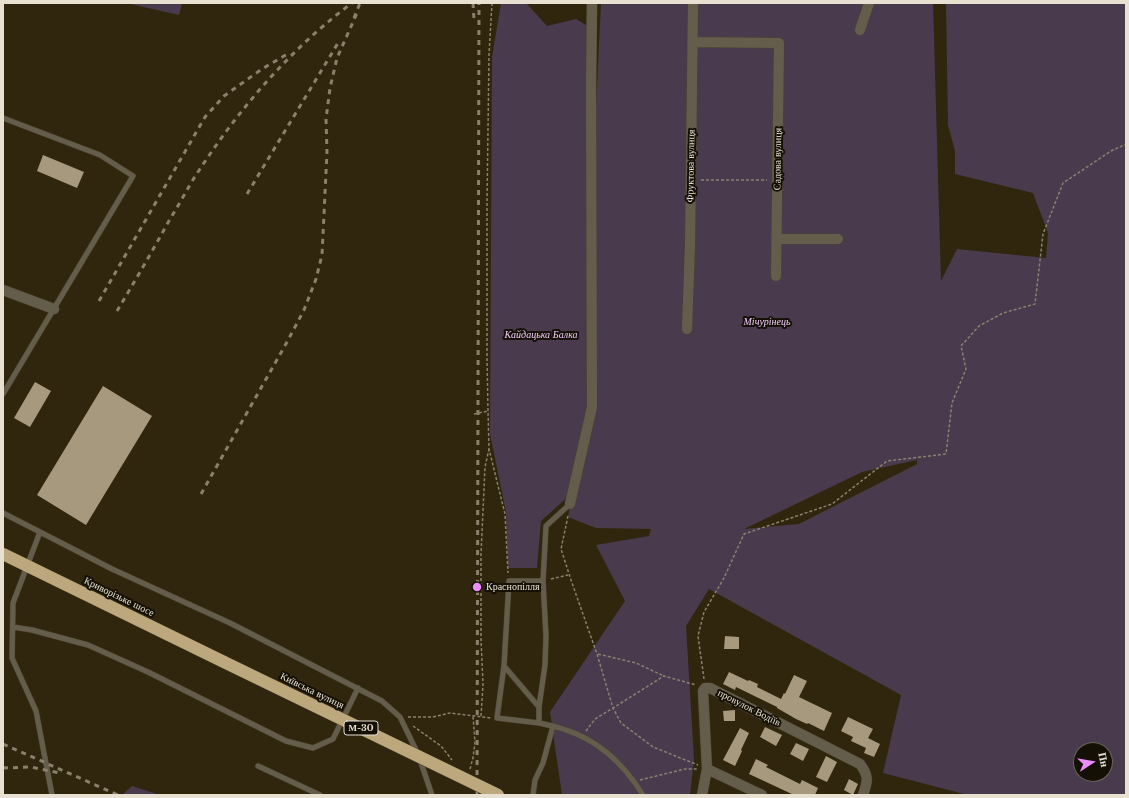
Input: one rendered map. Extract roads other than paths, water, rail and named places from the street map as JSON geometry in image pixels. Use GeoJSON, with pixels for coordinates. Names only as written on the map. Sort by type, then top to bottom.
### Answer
{"type":"FeatureCollection","features":[{"type":"Feature","properties":{"kind":"highway","name":"Криворізьке шосе"},"geometry":{"type":"LineString","coordinates":[[3,554],[224,662]]}},
{"type":"Feature","properties":{"kind":"highway","name":"Київська вулиця"},"geometry":{"type":"LineString","coordinates":[[224,662],[498,795]]}},
{"type":"Feature","properties":{"kind":"street"},"geometry":{"type":"LineString","coordinates":[[570,504],[592,407],[592,3]]}},
{"type":"Feature","properties":{"kind":"street","name":"Фруктова вулиця"},"geometry":{"type":"LineString","coordinates":[[687,329],[691,180],[693,3]]}},
{"type":"Feature","properties":{"kind":"street"},"geometry":{"type":"LineString","coordinates":[[860,30],[869,3]]}},
{"type":"Feature","properties":{"kind":"street","name":"Садова вулиця"},"geometry":{"type":"LineString","coordinates":[[693,42],[779,43],[776,276]]}},
{"type":"Feature","properties":{"kind":"street"},"geometry":{"type":"LineString","coordinates":[[777,239],[838,239]]}},
{"type":"Feature","properties":{"kind":"street"},"geometry":{"type":"LineString","coordinates":[[3,290],[54,309]]}},
{"type":"Feature","properties":{"kind":"street","name":"провулок Водіїв"},"geometry":{"type":"LineString","coordinates":[[702,795],[707,769],[703,691],[705,688],[710,688],[860,764],[866,772],[868,782],[863,795]]}},
{"type":"Feature","properties":{"kind":"street"},"geometry":{"type":"LineString","coordinates":[[707,769],[762,795]]}},
{"type":"Feature","properties":{"kind":"lane"},"geometry":{"type":"LineString","coordinates":[[3,118],[100,155],[133,176],[3,394]]}},
{"type":"Feature","properties":{"kind":"lane"},"geometry":{"type":"LineString","coordinates":[[539,723],[539,707],[545,665],[546,636],[543,582],[546,526],[570,504]]}},
{"type":"Feature","properties":{"kind":"lane"},"geometry":{"type":"LineString","coordinates":[[3,513],[112,569],[230,623],[382,701],[400,717],[418,754],[432,795]]}},
{"type":"Feature","properties":{"kind":"lane"},"geometry":{"type":"LineString","coordinates":[[40,532],[26,565],[13,603],[12,658],[36,711],[52,795]]}},
{"type":"Feature","properties":{"kind":"lane"},"geometry":{"type":"LineString","coordinates":[[543,582],[509,581],[504,666],[497,718],[539,723],[567,730],[581,736],[602,748],[614,759],[634,781],[643,795]]}},
{"type":"Feature","properties":{"kind":"lane"},"geometry":{"type":"LineString","coordinates":[[13,627],[32,630],[88,646],[148,672],[286,741],[313,748],[333,739],[358,688]]}},
{"type":"Feature","properties":{"kind":"lane"},"geometry":{"type":"LineString","coordinates":[[504,666],[539,707]]}},
{"type":"Feature","properties":{"kind":"lane"},"geometry":{"type":"LineString","coordinates":[[532,795],[543,763],[553,726]]}},
{"type":"Feature","properties":{"kind":"lane"},"geometry":{"type":"LineString","coordinates":[[258,766],[320,795]]}},
{"type":"Feature","properties":{"kind":"railway"},"geometry":{"type":"LineString","coordinates":[[117,311],[193,180],[229,127],[286,60],[307,40],[352,3]]}},
{"type":"Feature","properties":{"kind":"railway"},"geometry":{"type":"LineString","coordinates":[[354,18],[360,3]]}},
{"type":"Feature","properties":{"kind":"railway"},"geometry":{"type":"LineString","coordinates":[[473,3],[474,20]]}},
{"type":"Feature","properties":{"kind":"railway"},"geometry":{"type":"LineString","coordinates":[[477,795],[479,3]]}},
{"type":"Feature","properties":{"kind":"railway"},"geometry":{"type":"LineString","coordinates":[[201,494],[287,342],[304,310],[316,279],[322,255],[327,152],[326,119],[330,88],[337,58],[357,13]]}},
{"type":"Feature","properties":{"kind":"railway"},"geometry":{"type":"LineString","coordinates":[[247,194],[338,43]]}},
{"type":"Feature","properties":{"kind":"railway"},"geometry":{"type":"LineString","coordinates":[[99,301],[205,117],[224,96],[262,69],[289,53]]}},
{"type":"Feature","properties":{"kind":"railway"},"geometry":{"type":"LineString","coordinates":[[3,744],[118,795]]}},
{"type":"Feature","properties":{"kind":"railway"},"geometry":{"type":"LineString","coordinates":[[3,768],[31,767],[60,773]]}},
{"type":"Feature","properties":{"kind":"place","name":"Краснопілля"},"geometry":{"type":"Point","coordinates":[477,587]}},
{"type":"Feature","properties":{"kind":"park label","name":"Мічурінець"},"geometry":{"type":"Point","coordinates":[767,322]}},
{"type":"Feature","properties":{"kind":"park label","name":"Кайдацька Балка"},"geometry":{"type":"Point","coordinates":[541,335]}}]}
